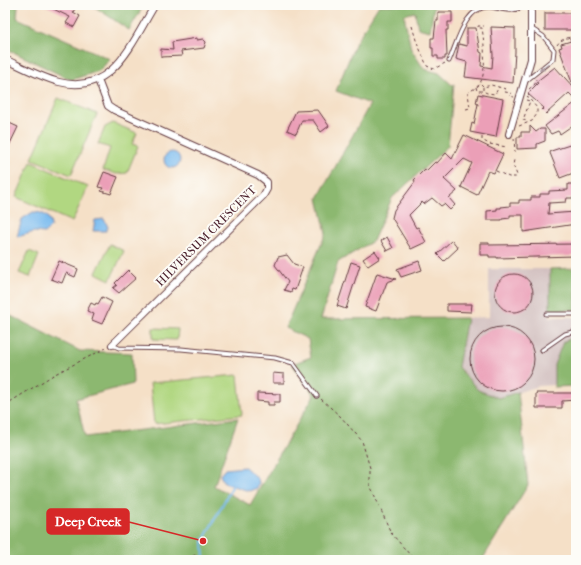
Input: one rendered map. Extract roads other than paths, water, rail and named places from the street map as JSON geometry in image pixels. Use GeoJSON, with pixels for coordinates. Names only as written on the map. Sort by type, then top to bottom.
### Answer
{"type":"FeatureCollection","features":[{"type":"Feature","properties":{"kind":"street"},"geometry":{"type":"LineString","coordinates":[[5,59],[58,82],[74,85],[98,80],[112,71],[122,60],[155,5]]}},
{"type":"Feature","properties":{"kind":"street"},"geometry":{"type":"LineString","coordinates":[[511,134],[531,59],[532,5]]}},
{"type":"Feature","properties":{"kind":"street","name":"HILVERSUM CRESCENT"},"geometry":{"type":"LineString","coordinates":[[98,80],[108,106],[114,110],[258,175],[267,182],[267,189],[262,196],[112,345]]}},
{"type":"Feature","properties":{"kind":"lane"},"geometry":{"type":"LineString","coordinates":[[449,61],[463,27],[475,11],[490,7],[504,11],[513,10],[526,5]]}},
{"type":"Feature","properties":{"kind":"lane"},"geometry":{"type":"LineString","coordinates":[[526,82],[553,59],[554,50],[544,36],[532,29]]}},
{"type":"Feature","properties":{"kind":"lane"},"geometry":{"type":"LineString","coordinates":[[546,314],[576,314]]}},
{"type":"Feature","properties":{"kind":"lane"},"geometry":{"type":"LineString","coordinates":[[542,350],[565,334],[576,331]]}},
{"type":"Feature","properties":{"kind":"lane"},"geometry":{"type":"LineString","coordinates":[[112,345],[119,348],[181,349],[275,358],[293,362],[317,396]]}},
{"type":"Feature","properties":{"kind":"water"},"geometry":{"type":"Polygon","coordinates":[[[169,152],[175,152],[180,157],[178,166],[175,168],[169,168],[164,163],[164,157],[169,152]]]}},
{"type":"Feature","properties":{"kind":"water"},"geometry":{"type":"Polygon","coordinates":[[[33,212],[46,215],[50,220],[51,227],[44,233],[34,232],[17,237],[22,219],[33,212]]]}},
{"type":"Feature","properties":{"kind":"water"},"geometry":{"type":"Polygon","coordinates":[[[104,219],[108,227],[106,231],[93,231],[95,220],[104,219]]]}},
{"type":"Feature","properties":{"kind":"water"},"geometry":{"type":"Polygon","coordinates":[[[245,467],[258,479],[259,483],[257,488],[249,491],[224,483],[220,475],[225,469],[245,467]]]}},
{"type":"Feature","properties":{"kind":"waterway"},"geometry":{"type":"LineString","coordinates":[[204,560],[203,541],[233,485]]}},
{"type":"Feature","properties":{"kind":"place","name":"Deep Creek"},"geometry":{"type":"Point","coordinates":[203,541]}}]}
